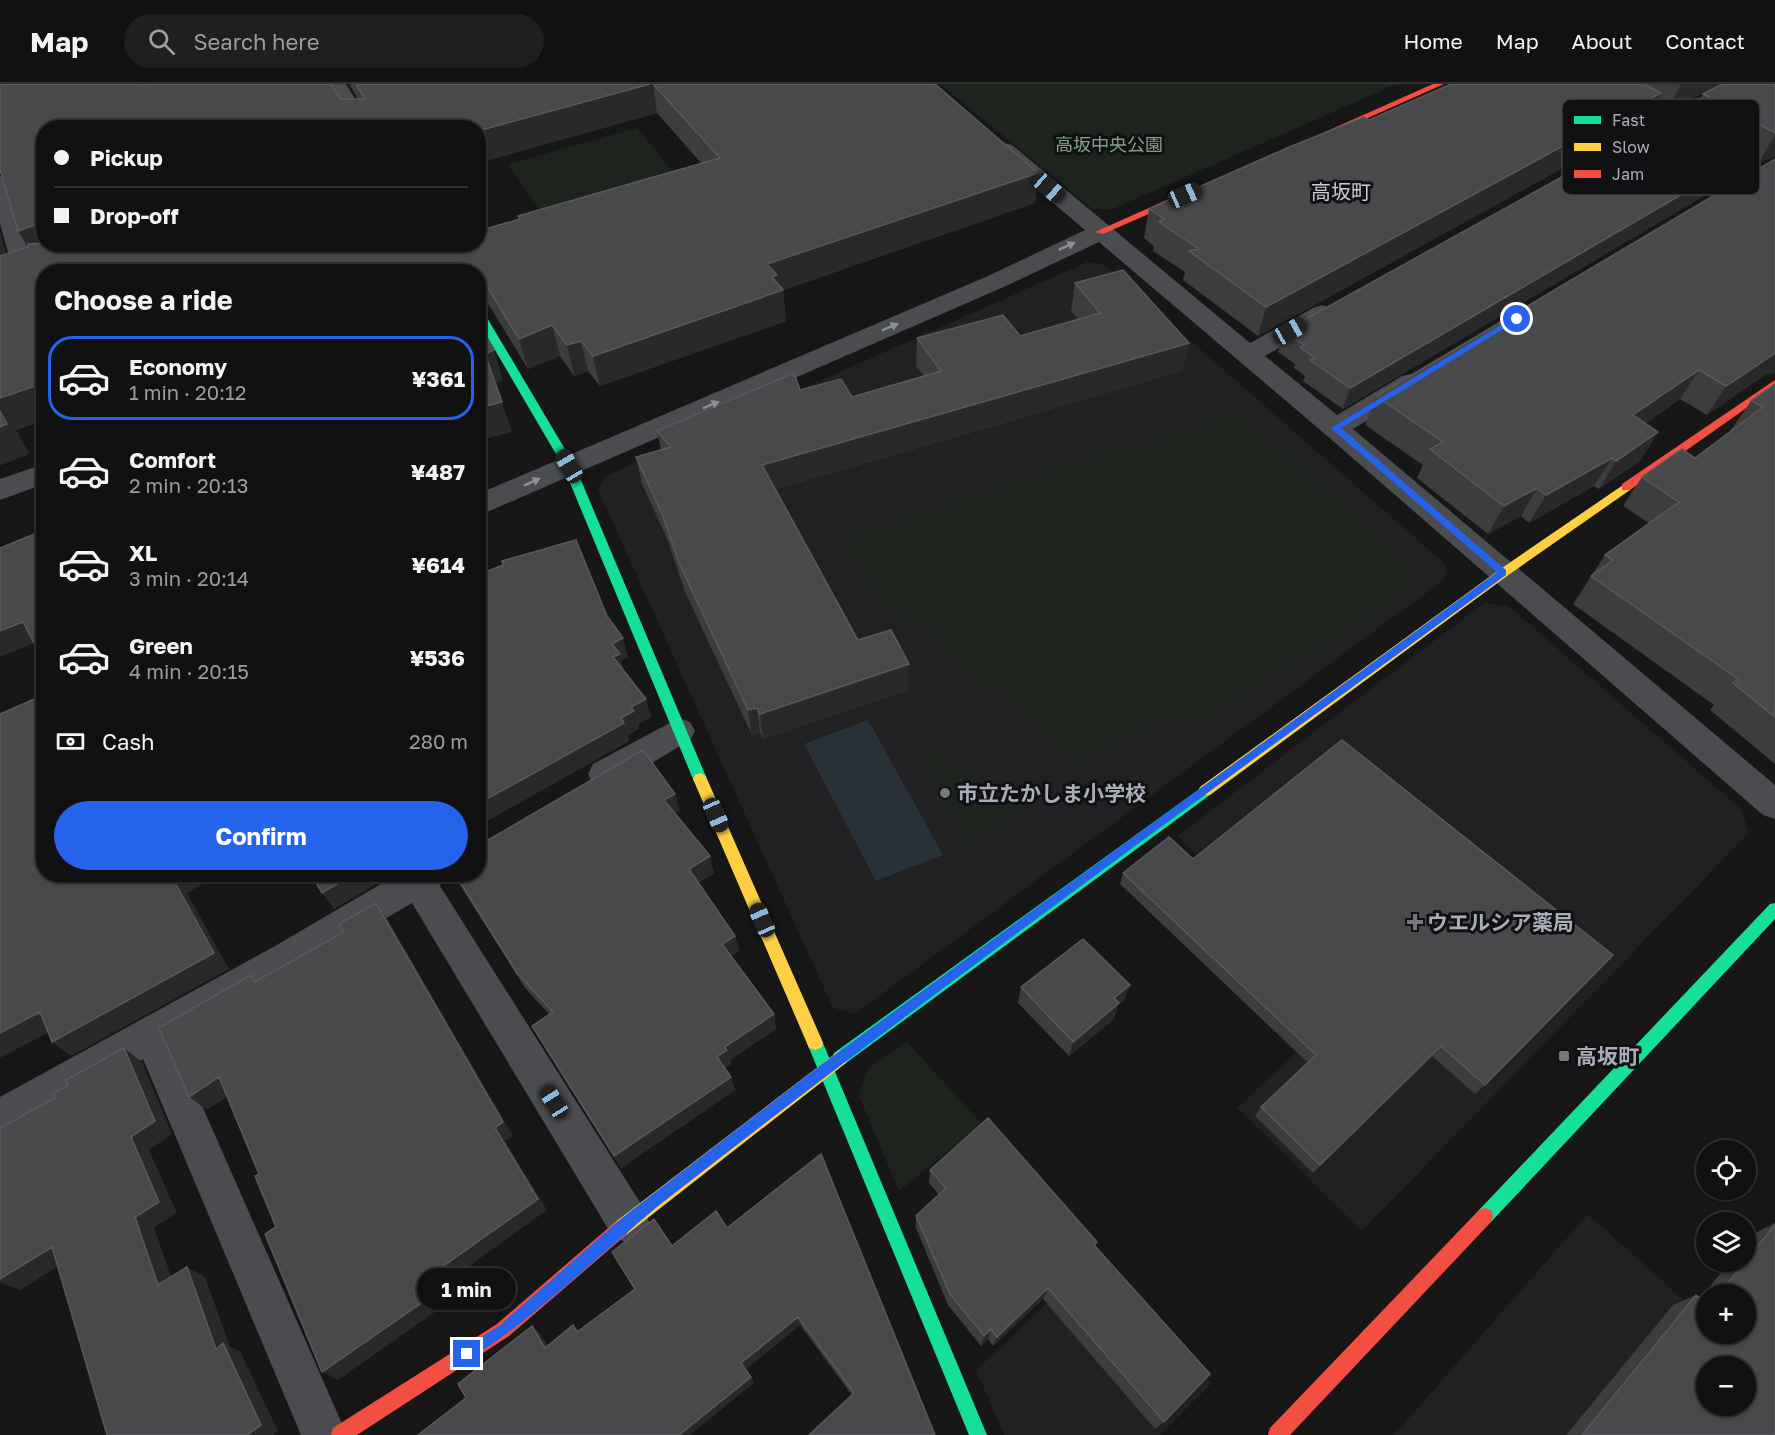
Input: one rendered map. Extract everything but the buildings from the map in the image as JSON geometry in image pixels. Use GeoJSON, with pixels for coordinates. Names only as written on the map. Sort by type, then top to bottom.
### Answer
{"type":"FeatureCollection","features":[{"type":"Feature","properties":{"kind":"street"},"geometry":{"type":"LineString","coordinates":[[336,84],[358,120]]}},
{"type":"Feature","properties":{"kind":"street"},"geometry":{"type":"LineString","coordinates":[[1298,146],[1440,84]]}},
{"type":"Feature","properties":{"kind":"street"},"geometry":{"type":"LineString","coordinates":[[1704,99],[1743,84]]}},
{"type":"Feature","properties":{"kind":"street"},"geometry":{"type":"LineString","coordinates":[[988,136],[1100,232],[1249,354],[1775,805]]}},
{"type":"Feature","properties":{"kind":"street"},"geometry":{"type":"LineString","coordinates":[[0,183],[27,274]]}},
{"type":"Feature","properties":{"kind":"street"},"geometry":{"type":"LineString","coordinates":[[486,502],[997,281],[1100,232],[1199,189]]}},
{"type":"Feature","properties":{"kind":"street"},"geometry":{"type":"LineString","coordinates":[[1249,354],[1342,302]]}},
{"type":"Feature","properties":{"kind":"street"},"geometry":{"type":"LineString","coordinates":[[486,325],[569,466],[679,731],[826,1068],[978,1435]]}},
{"type":"Feature","properties":{"kind":"street"},"geometry":{"type":"LineString","coordinates":[[1335,428],[1436,367]]}},
{"type":"Feature","properties":{"kind":"street"},"geometry":{"type":"LineString","coordinates":[[340,1435],[503,1330],[628,1222],[826,1068],[1503,573],[1775,382]]}},
{"type":"Feature","properties":{"kind":"street"},"geometry":{"type":"LineString","coordinates":[[0,490],[36,475]]}},
{"type":"Feature","properties":{"kind":"street"},"geometry":{"type":"LineString","coordinates":[[579,789],[679,731]]}},
{"type":"Feature","properties":{"kind":"street"},"geometry":{"type":"LineString","coordinates":[[0,1118],[288,958],[417,882]]}},
{"type":"Feature","properties":{"kind":"street"},"geometry":{"type":"LineString","coordinates":[[426,882],[628,1222]]}},
{"type":"Feature","properties":{"kind":"street"},"geometry":{"type":"LineString","coordinates":[[1277,1435],[1775,909]]}},
{"type":"Feature","properties":{"kind":"street"},"geometry":{"type":"LineString","coordinates":[[151,1033],[324,1435]]}},
{"type":"Feature","properties":{"kind":"shaded area","name":"市立たかしま小学校"},"geometry":{"type":"Polygon","coordinates":[[[1087,262],[1104,265],[1443,562],[1446,568],[1445,579],[855,1014],[833,1008],[598,490],[605,476],[1087,262]]]}},
{"type":"Feature","properties":{"kind":"shaded area"},"geometry":{"type":"Polygon","coordinates":[[[1484,603],[1509,606],[1741,809],[1749,833],[1362,1231],[1237,1108],[1357,996],[1177,836],[1484,603]]]}},
{"type":"Feature","properties":{"kind":"shaded area"},"geometry":{"type":"Polygon","coordinates":[[[868,720],[943,855],[876,881],[804,744],[868,720]]]}},
{"type":"Feature","properties":{"kind":"shaded area"},"geometry":{"type":"Polygon","coordinates":[[[1588,1214],[1696,1311],[1696,1344],[1719,1344],[1734,1356],[1696,1356],[1696,1416],[1710,1416],[1716,1435],[1394,1435],[1588,1214]]]}},
{"type":"Feature","properties":{"kind":"shaded area"},"geometry":{"type":"Polygon","coordinates":[[[1099,1255],[1212,1383],[1160,1435],[1004,1435],[976,1370],[1099,1255]]]}},
{"type":"Feature","properties":{"kind":"green space","name":"高坂中央公園"},"geometry":{"type":"Polygon","coordinates":[[[940,84],[1397,84],[1110,210],[1091,208],[940,84]]]}},
{"type":"Feature","properties":{"kind":"green space"},"geometry":{"type":"Polygon","coordinates":[[[637,128],[684,185],[550,224],[508,164],[637,128]]]}},
{"type":"Feature","properties":{"kind":"green space"},"geometry":{"type":"Polygon","coordinates":[[[1237,411],[1405,560],[1405,591],[1206,721],[1161,717],[1078,766],[1033,725],[996,686],[973,685],[933,633],[886,605],[836,538],[1237,411]]]}},
{"type":"Feature","properties":{"kind":"green space"},"geometry":{"type":"Polygon","coordinates":[[[928,746],[943,761],[997,781],[1021,813],[967,848],[922,754],[928,746]]]}},
{"type":"Feature","properties":{"kind":"green space"},"geometry":{"type":"Polygon","coordinates":[[[907,1042],[982,1124],[899,1191],[859,1096],[867,1069],[907,1042]]]}},
{"type":"Feature","properties":{"kind":"traffic: fast"},"geometry":{"type":"LineString","coordinates":[[486,325],[569,466],[700,779]]}},
{"type":"Feature","properties":{"kind":"traffic: fast"},"geometry":{"type":"LineString","coordinates":[[840,1058],[1205,791]]}},
{"type":"Feature","properties":{"kind":"traffic: fast"},"geometry":{"type":"LineString","coordinates":[[1485,1216],[1775,909]]}},
{"type":"Feature","properties":{"kind":"traffic: fast"},"geometry":{"type":"LineString","coordinates":[[815,1043],[978,1435]]}},
{"type":"Feature","properties":{"kind":"traffic: slow"},"geometry":{"type":"LineString","coordinates":[[1205,791],[1503,573],[1626,487]]}},
{"type":"Feature","properties":{"kind":"traffic: slow"},"geometry":{"type":"LineString","coordinates":[[700,779],[815,1043]]}},
{"type":"Feature","properties":{"kind":"traffic: slow"},"geometry":{"type":"LineString","coordinates":[[620,1229],[840,1058]]}},
{"type":"Feature","properties":{"kind":"traffic: jam"},"geometry":{"type":"LineString","coordinates":[[1311,140],[1440,84]]}},
{"type":"Feature","properties":{"kind":"traffic: jam"},"geometry":{"type":"LineString","coordinates":[[1100,232],[1189,193]]}},
{"type":"Feature","properties":{"kind":"traffic: jam"},"geometry":{"type":"LineString","coordinates":[[1626,487],[1775,383]]}},
{"type":"Feature","properties":{"kind":"traffic: jam"},"geometry":{"type":"LineString","coordinates":[[1277,1435],[1485,1216]]}},
{"type":"Feature","properties":{"kind":"traffic: jam"},"geometry":{"type":"LineString","coordinates":[[340,1435],[503,1330],[620,1229]]}},
{"type":"Feature","properties":{"kind":"place","name":"市立たかしま小学校"},"geometry":{"type":"Point","coordinates":[945,793]}},
{"type":"Feature","properties":{"kind":"place","name":"ウエルシア薬局"},"geometry":{"type":"Point","coordinates":[1415,922]}},
{"type":"Feature","properties":{"kind":"place","name":"高坂町"},"geometry":{"type":"Point","coordinates":[1564,1056]}},
{"type":"Feature","properties":{"kind":"district","name":"高坂町"},"geometry":{"type":"Point","coordinates":[1341,191]}},
{"type":"Feature","properties":{"kind":"route"},"geometry":{"type":"LineString","coordinates":[[467,1354],[503,1330],[628,1222],[826,1068],[1503,573],[1335,428],[1517,319]]}}]}
